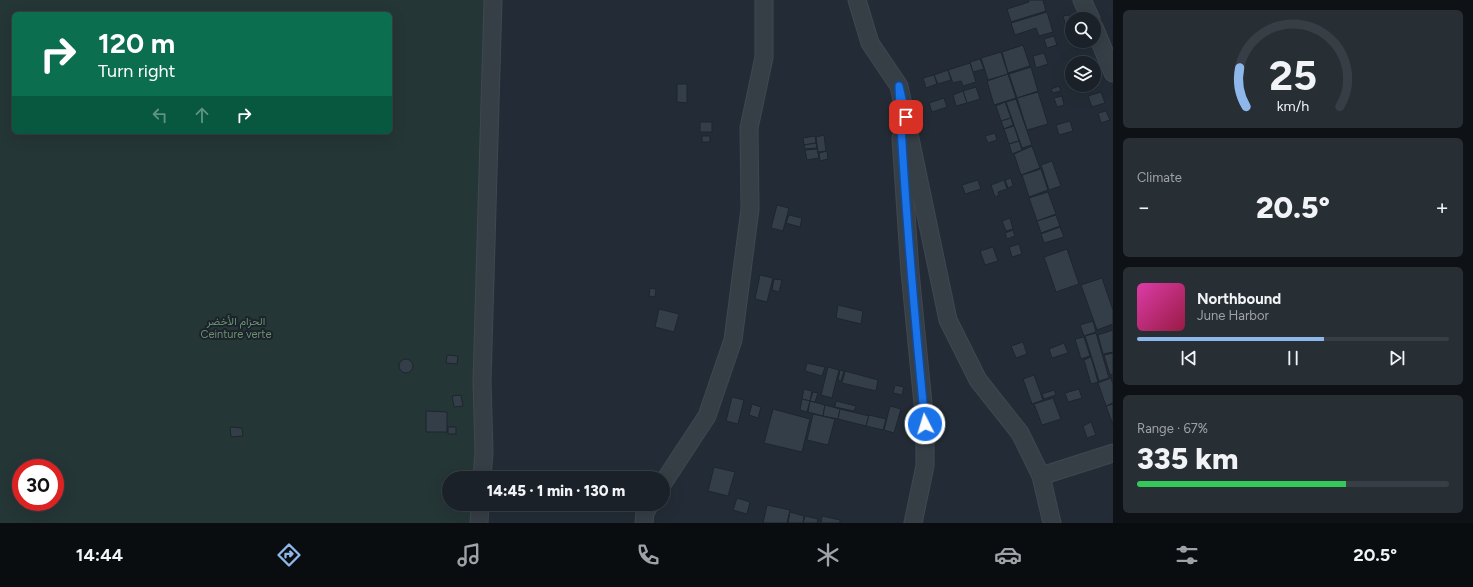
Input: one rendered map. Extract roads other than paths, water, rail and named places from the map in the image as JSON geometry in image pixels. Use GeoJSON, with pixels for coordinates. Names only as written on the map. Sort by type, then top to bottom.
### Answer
{"type":"FeatureCollection","features":[{"type":"Feature","properties":{"kind":"street"},"geometry":{"type":"LineString","coordinates":[[483,471],[484,452],[482,382],[493,0]]}},
{"type":"Feature","properties":{"kind":"street"},"geometry":{"type":"LineString","coordinates":[[670,472],[707,416],[733,340],[750,209],[749,128],[764,57],[764,0]]}},
{"type":"Feature","properties":{"kind":"street"},"geometry":{"type":"LineString","coordinates":[[857,0],[870,43],[899,86],[948,320],[978,380],[1020,433],[1041,476],[1052,523]]}},
{"type":"Feature","properties":{"kind":"street"},"geometry":{"type":"LineString","coordinates":[[1082,0],[1088,12]]}},
{"type":"Feature","properties":{"kind":"street"},"geometry":{"type":"LineString","coordinates":[[1101,44],[1113,73]]}},
{"type":"Feature","properties":{"kind":"street"},"geometry":{"type":"LineString","coordinates":[[899,86],[902,161],[910,272],[925,424],[925,466],[913,523]]}},
{"type":"Feature","properties":{"kind":"street"},"geometry":{"type":"LineString","coordinates":[[1041,476],[1113,453]]}},
{"type":"Feature","properties":{"kind":"street"},"geometry":{"type":"LineString","coordinates":[[479,523],[480,511]]}},
{"type":"Feature","properties":{"kind":"street"},"geometry":{"type":"LineString","coordinates":[[644,523],[646,511]]}},
{"type":"Feature","properties":{"kind":"park label","name":"الحزام الأخضر Ceinture verte"},"geometry":{"type":"Point","coordinates":[236,327]}}]}
